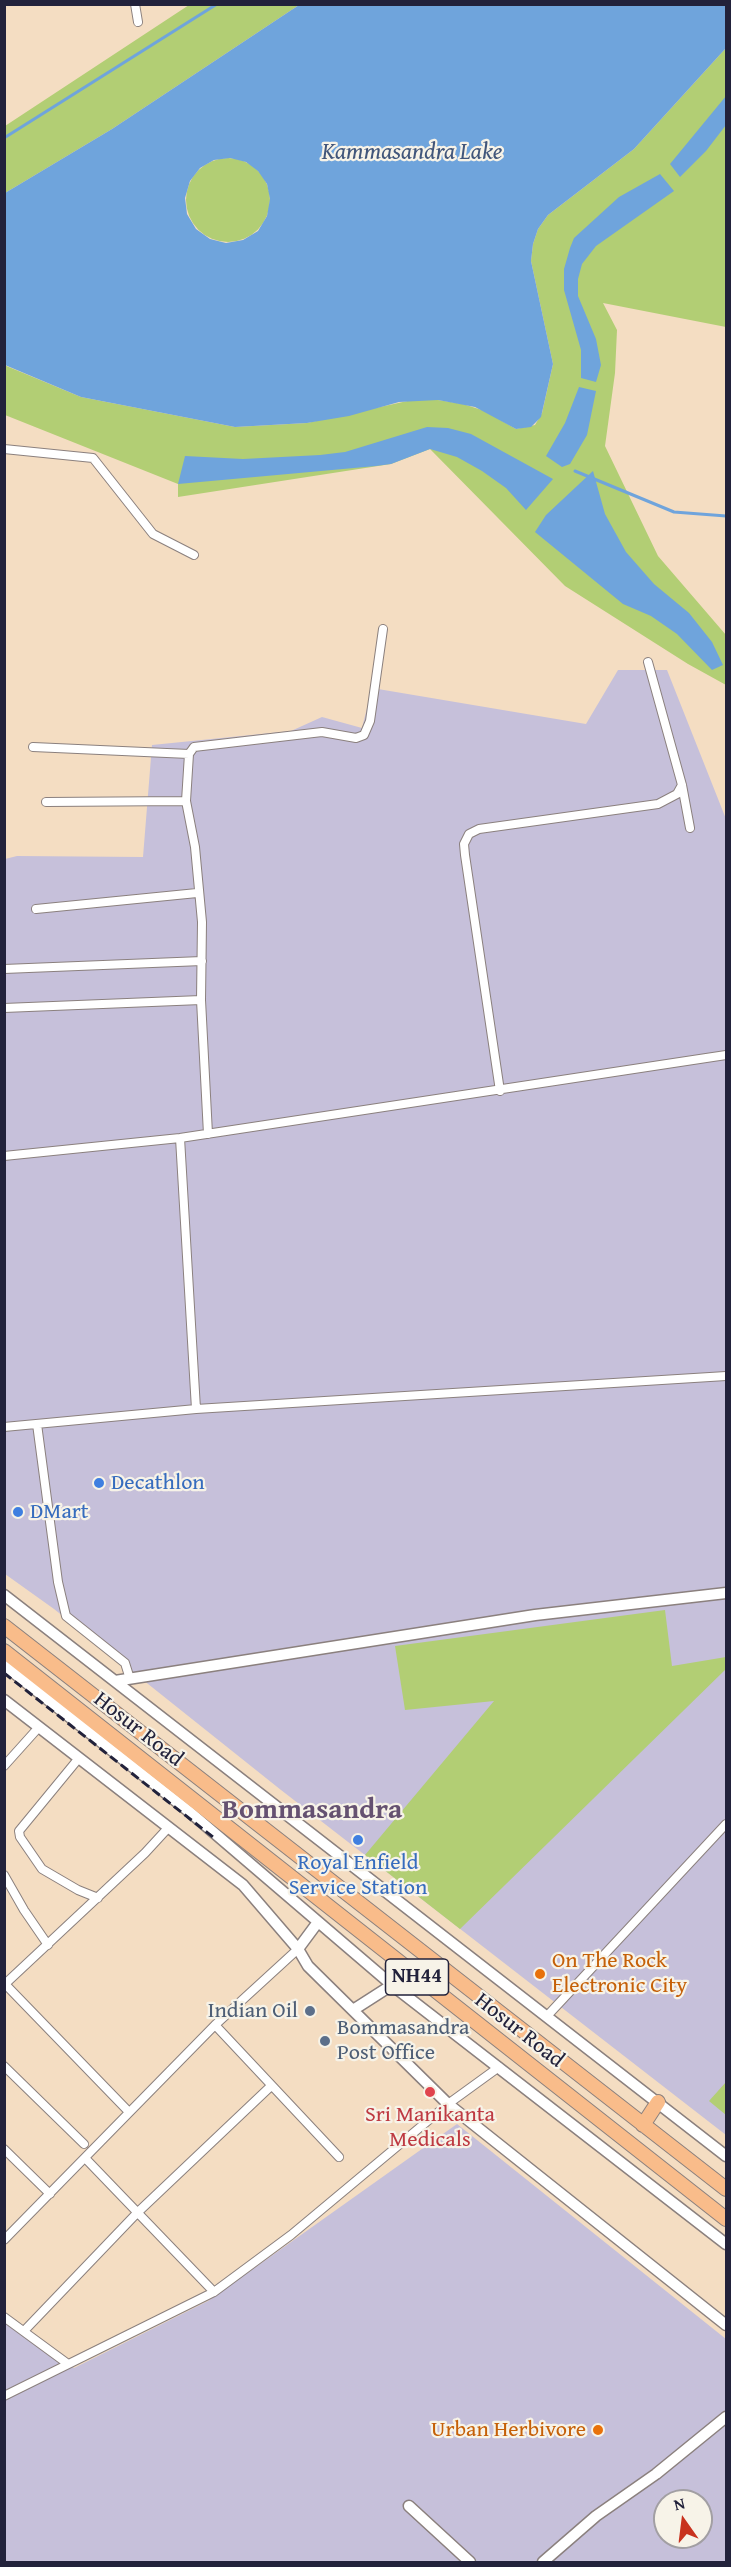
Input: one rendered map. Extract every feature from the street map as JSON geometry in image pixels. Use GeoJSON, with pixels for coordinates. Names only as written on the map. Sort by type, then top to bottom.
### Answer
{"type":"FeatureCollection","features":[{"type":"Feature","properties":{"kind":"highway","name":"Hosur Road"},"geometry":{"type":"LineString","coordinates":[[4,1626],[726,2189]]}},
{"type":"Feature","properties":{"kind":"highway","name":"Hosur Road"},"geometry":{"type":"LineString","coordinates":[[4,1651],[726,2219]]}},
{"type":"Feature","properties":{"kind":"highway"},"geometry":{"type":"LineString","coordinates":[[643,2125],[658,2102]]}},
{"type":"Feature","properties":{"kind":"street"},"geometry":{"type":"LineString","coordinates":[[135,4],[138,22]]}},
{"type":"Feature","properties":{"kind":"street"},"geometry":{"type":"LineString","coordinates":[[4,449],[93,458],[153,534],[194,555]]}},
{"type":"Feature","properties":{"kind":"street"},"geometry":{"type":"LineString","coordinates":[[208,1134],[201,1000],[202,933],[195,847],[186,801],[189,754],[194,747],[322,732],[356,738],[364,735],[370,721],[383,629]]}},
{"type":"Feature","properties":{"kind":"street"},"geometry":{"type":"LineString","coordinates":[[648,662],[682,785],[690,828]]}},
{"type":"Feature","properties":{"kind":"street"},"geometry":{"type":"LineString","coordinates":[[33,747],[189,754]]}},
{"type":"Feature","properties":{"kind":"street"},"geometry":{"type":"LineString","coordinates":[[500,1090],[465,855],[464,844],[469,834],[479,829],[658,804],[677,794],[682,785]]}},
{"type":"Feature","properties":{"kind":"street"},"geometry":{"type":"LineString","coordinates":[[46,802],[186,801]]}},
{"type":"Feature","properties":{"kind":"street"},"geometry":{"type":"LineString","coordinates":[[36,909],[197,893]]}},
{"type":"Feature","properties":{"kind":"street"},"geometry":{"type":"LineString","coordinates":[[4,969],[202,961]]}},
{"type":"Feature","properties":{"kind":"street"},"geometry":{"type":"LineString","coordinates":[[4,1008],[201,1000]]}},
{"type":"Feature","properties":{"kind":"street"},"geometry":{"type":"LineString","coordinates":[[4,1155],[180,1138],[726,1055]]}},
{"type":"Feature","properties":{"kind":"street"},"geometry":{"type":"LineString","coordinates":[[180,1138],[196,1409]]}},
{"type":"Feature","properties":{"kind":"street"},"geometry":{"type":"LineString","coordinates":[[4,1427],[196,1409],[726,1376]]}},
{"type":"Feature","properties":{"kind":"street"},"geometry":{"type":"LineString","coordinates":[[37,1424],[58,1582],[66,1616],[125,1663],[130,1679]]}},
{"type":"Feature","properties":{"kind":"street"},"geometry":{"type":"LineString","coordinates":[[115,1682],[535,1615],[726,1593]]}},
{"type":"Feature","properties":{"kind":"street"},"geometry":{"type":"LineString","coordinates":[[4,1594],[480,1965],[548,2015],[726,2156]]}},
{"type":"Feature","properties":{"kind":"street"},"geometry":{"type":"LineString","coordinates":[[4,1665],[191,1813],[392,1985],[726,2244]]}},
{"type":"Feature","properties":{"kind":"street"},"geometry":{"type":"LineString","coordinates":[[5,1701],[243,1885],[298,1949],[308,1966],[448,2104],[726,2325]]}},
{"type":"Feature","properties":{"kind":"street"},"geometry":{"type":"LineString","coordinates":[[4,1766],[39,1727]]}},
{"type":"Feature","properties":{"kind":"street"},"geometry":{"type":"LineString","coordinates":[[79,1758],[19,1831],[20,1837],[42,1869],[78,1890],[98,1898]]}},
{"type":"Feature","properties":{"kind":"street"},"geometry":{"type":"LineString","coordinates":[[548,2015],[726,1824]]}},
{"type":"Feature","properties":{"kind":"street"},"geometry":{"type":"LineString","coordinates":[[129,2112],[5,1984],[98,1898],[168,1828]]}},
{"type":"Feature","properties":{"kind":"street"},"geometry":{"type":"LineString","coordinates":[[243,1885],[257,1869]]}},
{"type":"Feature","properties":{"kind":"street"},"geometry":{"type":"LineString","coordinates":[[4,1875],[48,1945]]}},
{"type":"Feature","properties":{"kind":"street"},"geometry":{"type":"LineString","coordinates":[[5,2238],[215,2025],[298,1949],[318,1922]]}},
{"type":"Feature","properties":{"kind":"street"},"geometry":{"type":"LineString","coordinates":[[353,2010],[392,1985]]}},
{"type":"Feature","properties":{"kind":"street"},"geometry":{"type":"LineString","coordinates":[[215,2025],[339,2157]]}},
{"type":"Feature","properties":{"kind":"street"},"geometry":{"type":"LineString","coordinates":[[4,2066],[84,2144]]}},
{"type":"Feature","properties":{"kind":"street"},"geometry":{"type":"LineString","coordinates":[[4,2396],[214,2292],[291,2235],[448,2104],[499,2067]]}},
{"type":"Feature","properties":{"kind":"street"},"geometry":{"type":"LineString","coordinates":[[24,2331],[138,2213],[271,2085]]}},
{"type":"Feature","properties":{"kind":"street"},"geometry":{"type":"LineString","coordinates":[[4,2149],[50,2194]]}},
{"type":"Feature","properties":{"kind":"street"},"geometry":{"type":"LineString","coordinates":[[85,2158],[214,2292]]}},
{"type":"Feature","properties":{"kind":"street"},"geometry":{"type":"LineString","coordinates":[[4,2317],[68,2364]]}},
{"type":"Feature","properties":{"kind":"street"},"geometry":{"type":"LineString","coordinates":[[543,2562],[596,2516],[656,2474],[726,2417]]}},
{"type":"Feature","properties":{"kind":"street"},"geometry":{"type":"LineString","coordinates":[[409,2506],[470,2562]]}},
{"type":"Feature","properties":{"kind":"shaded area"},"geometry":{"type":"Polygon","coordinates":[[[618,670],[667,670],[726,819],[726,2135],[281,1790],[54,1609],[5,1574],[5,859],[17,856],[143,857],[152,745],[291,731],[322,717],[362,728],[372,688],[586,724],[618,670]]]}},
{"type":"Feature","properties":{"kind":"shaded area"},"geometry":{"type":"Polygon","coordinates":[[[457,2124],[726,2339],[726,2562],[5,2562],[4,2311],[74,2368],[208,2301],[457,2124]]]}},
{"type":"Feature","properties":{"kind":"green space"},"geometry":{"type":"Polygon","coordinates":[[[189,5],[299,5],[112,129],[5,193],[5,126],[189,5]]]}},
{"type":"Feature","properties":{"kind":"green space"},"geometry":{"type":"Polygon","coordinates":[[[726,48],[726,327],[603,303],[617,330],[615,373],[605,446],[658,556],[726,635],[726,685],[688,664],[565,586],[430,449],[391,464],[178,497],[178,484],[5,415],[4,365],[81,397],[235,427],[307,423],[412,400],[438,400],[463,404],[485,411],[516,429],[535,425],[542,413],[553,364],[531,261],[538,229],[548,215],[634,149],[726,48]]]}},
{"type":"Feature","properties":{"kind":"green space"},"geometry":{"type":"Polygon","coordinates":[[[220,158],[236,158],[252,165],[263,176],[270,192],[267,216],[258,230],[236,242],[220,242],[204,235],[193,224],[186,208],[186,192],[193,176],[204,165],[220,158]]]}},
{"type":"Feature","properties":{"kind":"green space"},"geometry":{"type":"Polygon","coordinates":[[[665,1610],[672,1666],[726,1657],[726,1669],[460,1929],[365,1855],[494,1701],[405,1710],[395,1646],[665,1610]]]}},
{"type":"Feature","properties":{"kind":"green space"},"geometry":{"type":"Polygon","coordinates":[[[726,2082],[726,2115],[709,2101],[726,2082]]]}},
{"type":"Feature","properties":{"kind":"water","name":"Kammasandra Lake"},"geometry":{"type":"Polygon","coordinates":[[[299,5],[726,5],[726,48],[634,149],[548,215],[538,229],[531,261],[553,364],[541,417],[531,427],[516,429],[475,407],[438,400],[399,402],[349,416],[307,423],[235,427],[81,397],[5,365],[5,193],[112,129],[299,5]],[[230,158],[214,160],[200,168],[190,181],[185,198],[187,214],[196,229],[210,239],[226,243],[243,240],[258,231],[267,216],[270,199],[267,184],[258,171],[246,162],[230,158]]]}},
{"type":"Feature","properties":{"kind":"water"},"geometry":{"type":"Polygon","coordinates":[[[726,96],[726,125],[706,151],[680,177],[670,164],[726,96]]]}},
{"type":"Feature","properties":{"kind":"water"},"geometry":{"type":"Polygon","coordinates":[[[660,174],[674,191],[596,246],[582,264],[578,279],[578,296],[596,339],[601,365],[596,382],[581,378],[581,350],[564,290],[564,269],[570,248],[574,238],[619,197],[660,174]]]}},
{"type":"Feature","properties":{"kind":"water"},"geometry":{"type":"Polygon","coordinates":[[[579,387],[596,391],[587,435],[570,464],[562,467],[546,456],[565,423],[579,387]]]}},
{"type":"Feature","properties":{"kind":"water"},"geometry":{"type":"Polygon","coordinates":[[[427,427],[448,428],[471,434],[553,479],[526,510],[506,488],[482,471],[457,457],[430,449],[391,464],[178,484],[185,456],[243,459],[320,455],[345,452],[427,427]]]}},
{"type":"Feature","properties":{"kind":"water"},"geometry":{"type":"Polygon","coordinates":[[[593,471],[605,514],[626,552],[654,584],[689,613],[712,642],[723,665],[712,670],[677,634],[651,616],[623,604],[535,532],[546,515],[593,471]]]}},
{"type":"Feature","properties":{"kind":"waterway"},"geometry":{"type":"LineString","coordinates":[[4,138],[217,4]]}},
{"type":"Feature","properties":{"kind":"waterway"},"geometry":{"type":"LineString","coordinates":[[575,471],[674,512],[726,516]]}},
{"type":"Feature","properties":{"kind":"railway"},"geometry":{"type":"LineString","coordinates":[[4,1673],[213,1837]]}},
{"type":"Feature","properties":{"kind":"place","name":"Decathlon"},"geometry":{"type":"Point","coordinates":[99,1483]}},
{"type":"Feature","properties":{"kind":"place","name":"DMart"},"geometry":{"type":"Point","coordinates":[18,1512]}},
{"type":"Feature","properties":{"kind":"place","name":"Royal Enfield Service Station"},"geometry":{"type":"Point","coordinates":[358,1840]}},
{"type":"Feature","properties":{"kind":"place","name":"On The Rock Electronic City"},"geometry":{"type":"Point","coordinates":[540,1974]}},
{"type":"Feature","properties":{"kind":"place","name":"Indian Oil"},"geometry":{"type":"Point","coordinates":[310,2011]}},
{"type":"Feature","properties":{"kind":"place","name":"Bommasandra Post Office"},"geometry":{"type":"Point","coordinates":[325,2041]}},
{"type":"Feature","properties":{"kind":"place","name":"Sri Manikanta Medicals"},"geometry":{"type":"Point","coordinates":[430,2092]}},
{"type":"Feature","properties":{"kind":"place","name":"Urban Herbivore"},"geometry":{"type":"Point","coordinates":[598,2430]}},
{"type":"Feature","properties":{"kind":"district","name":"Bommasandra"},"geometry":{"type":"Point","coordinates":[312,1811]}}]}
